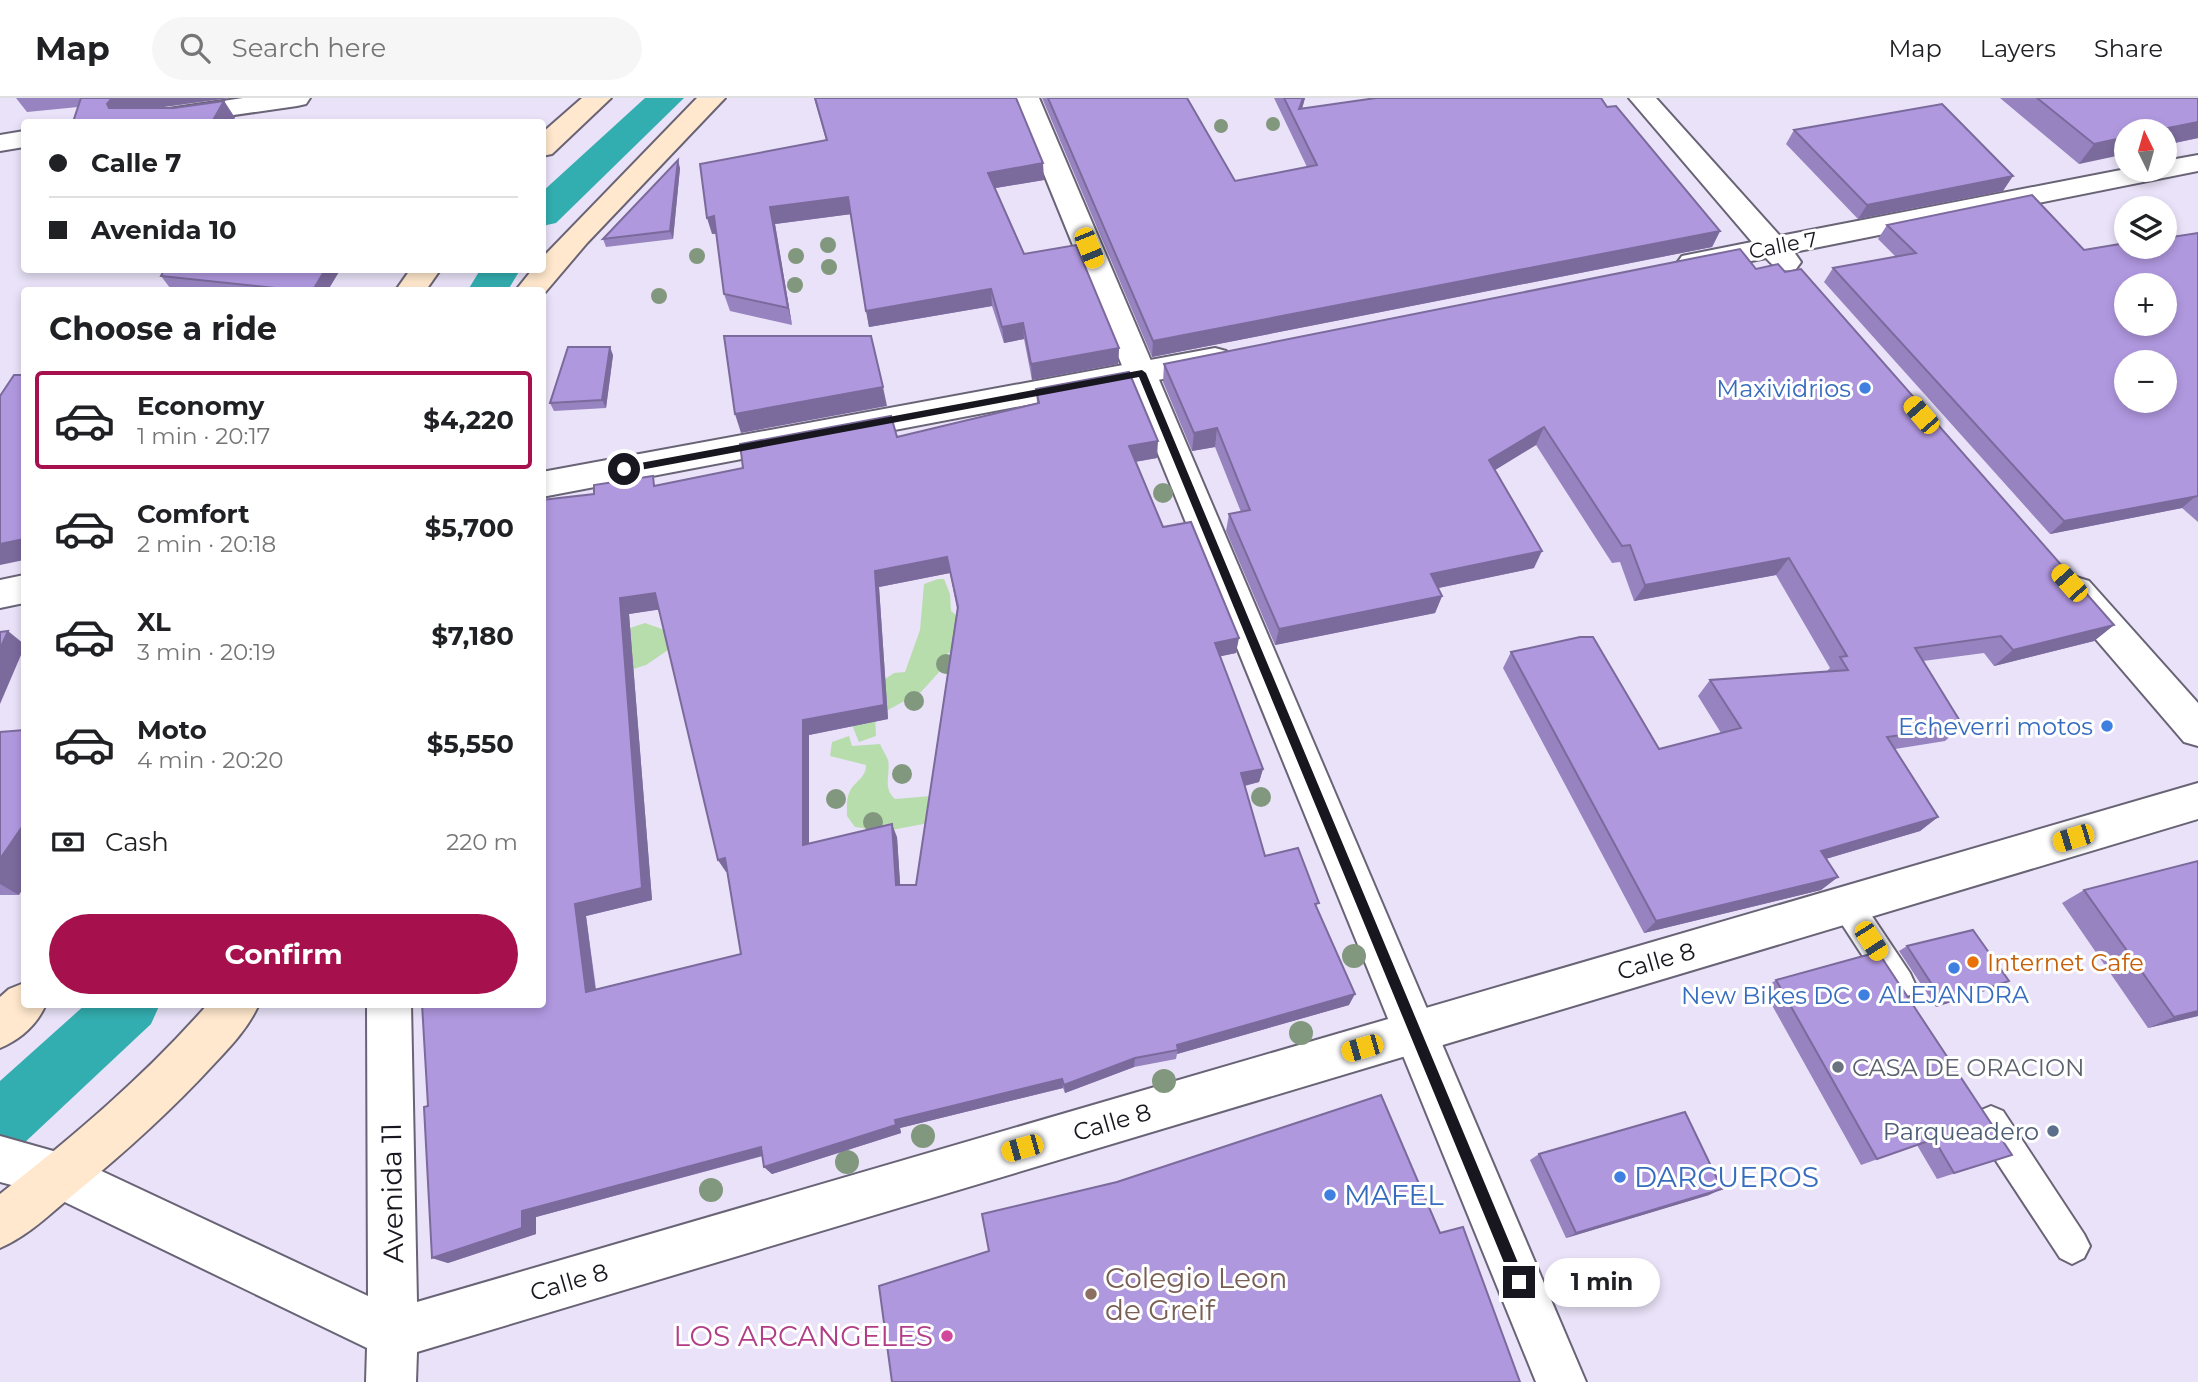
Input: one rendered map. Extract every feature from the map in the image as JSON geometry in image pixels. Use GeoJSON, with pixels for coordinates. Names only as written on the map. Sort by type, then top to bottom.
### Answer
{"type":"FeatureCollection","features":[{"type":"Feature","properties":{"kind":"main road"},"geometry":{"type":"LineString","coordinates":[[546,144],[598,98]]}},
{"type":"Feature","properties":{"kind":"main road"},"geometry":{"type":"LineString","coordinates":[[546,272],[577,236],[712,98]]}},
{"type":"Feature","properties":{"kind":"main road"},"geometry":{"type":"LineString","coordinates":[[534,287],[545,273]]}},
{"type":"Feature","properties":{"kind":"main road"},"geometry":{"type":"LineString","coordinates":[[0,1026],[21,1007]]}},
{"type":"Feature","properties":{"kind":"main road"},"geometry":{"type":"LineString","coordinates":[[0,1224],[61,1175],[198,1049],[234,1008]]}},
{"type":"Feature","properties":{"kind":"street"},"geometry":{"type":"LineString","coordinates":[[154,119],[297,98]]}},
{"type":"Feature","properties":{"kind":"street"},"geometry":{"type":"LineString","coordinates":[[1026,98],[1561,1382]]}},
{"type":"Feature","properties":{"kind":"street"},"geometry":{"type":"LineString","coordinates":[[1642,98],[1811,289]]}},
{"type":"Feature","properties":{"kind":"street"},"geometry":{"type":"LineString","coordinates":[[0,143],[21,140]]}},
{"type":"Feature","properties":{"kind":"street","name":"Calle 7"},"geometry":{"type":"LineString","coordinates":[[1666,269],[2198,163]]}},
{"type":"Feature","properties":{"kind":"street"},"geometry":{"type":"LineString","coordinates":[[546,484],[1249,352]]}},
{"type":"Feature","properties":{"kind":"street"},"geometry":{"type":"LineString","coordinates":[[2060,572],[2198,730]]}},
{"type":"Feature","properties":{"kind":"street"},"geometry":{"type":"LineString","coordinates":[[0,594],[21,590]]}},
{"type":"Feature","properties":{"kind":"street","name":"Calle 8"},"geometry":{"type":"LineString","coordinates":[[393,1334],[2198,801]]}},
{"type":"Feature","properties":{"kind":"street","name":"Avenida 11"},"geometry":{"type":"LineString","coordinates":[[389,1008],[393,1334],[391,1382]]}},
{"type":"Feature","properties":{"kind":"street"},"geometry":{"type":"LineString","coordinates":[[4,1159],[61,1175],[393,1334]]}},
{"type":"Feature","properties":{"kind":"lane"},"geometry":{"type":"LineString","coordinates":[[1847,905],[1917,1010]]}},
{"type":"Feature","properties":{"kind":"lane"},"geometry":{"type":"LineString","coordinates":[[1976,1100],[2073,1246]]}},
{"type":"Feature","properties":{"kind":"green space"},"geometry":{"type":"Polygon","coordinates":[[[944,579],[950,594],[951,611],[960,618],[968,644],[940,657],[941,670],[921,692],[875,717],[876,736],[859,742],[847,713],[668,650],[646,665],[617,674],[546,631],[546,629],[627,629],[645,623],[662,629],[674,640],[879,683],[894,673],[905,672],[920,630],[924,584],[944,579]]]}},
{"type":"Feature","properties":{"kind":"green space"},"geometry":{"type":"Polygon","coordinates":[[[849,736],[852,746],[880,744],[888,760],[888,786],[895,799],[943,795],[934,822],[886,831],[855,827],[847,816],[848,797],[864,773],[866,765],[830,756],[832,742],[849,736]]]}},
{"type":"Feature","properties":{"kind":"building"},"geometry":{"type":"Polygon","coordinates":[[[81,98],[112,98],[107,104],[109,108],[174,108],[224,101],[214,119],[74,119],[81,98]]]}},
{"type":"Feature","properties":{"kind":"building"},"geometry":{"type":"Polygon","coordinates":[[[815,98],[1016,98],[1043,163],[988,173],[1024,254],[1076,245],[1119,348],[1031,364],[1023,323],[1002,327],[991,289],[866,311],[848,197],[770,207],[788,308],[724,294],[714,216],[707,218],[700,164],[827,140],[815,98]]]}},
{"type":"Feature","properties":{"kind":"building"},"geometry":{"type":"Polygon","coordinates":[[[1048,98],[1187,98],[1235,181],[1317,165],[1284,98],[1303,98],[1299,109],[1376,98],[1601,98],[1607,107],[1616,106],[1720,231],[1153,341],[1048,98]]]}},
{"type":"Feature","properties":{"kind":"building"},"geometry":{"type":"Polygon","coordinates":[[[2037,98],[2198,98],[2198,122],[2177,126],[2177,119],[2114,119],[2114,140],[2094,144],[2037,98]]]}},
{"type":"Feature","properties":{"kind":"building"},"geometry":{"type":"Polygon","coordinates":[[[1942,104],[2013,176],[1867,205],[1794,130],[1942,104]]]}},
{"type":"Feature","properties":{"kind":"building"},"geometry":{"type":"Polygon","coordinates":[[[678,160],[670,231],[603,239],[678,160]]]}},
{"type":"Feature","properties":{"kind":"building"},"geometry":{"type":"Polygon","coordinates":[[[2032,195],[2084,250],[2114,245],[2114,259],[2177,259],[2177,236],[2198,233],[2198,496],[2064,521],[1833,268],[1916,253],[1887,225],[2032,195]]]}},
{"type":"Feature","properties":{"kind":"building"},"geometry":{"type":"Polygon","coordinates":[[[1740,249],[1756,269],[1778,264],[1785,272],[1801,269],[2114,625],[2013,650],[2001,636],[1915,648],[1963,726],[1887,737],[1938,817],[1821,851],[1838,877],[1656,921],[1511,652],[1580,637],[1593,637],[1659,749],[1741,728],[1710,680],[1848,670],[1840,657],[1847,656],[1789,558],[1645,585],[1630,545],[1622,546],[1544,427],[1489,460],[1542,551],[1431,574],[1442,596],[1279,629],[1229,514],[1250,510],[1217,428],[1194,433],[1164,364],[1740,249]]]}},
{"type":"Feature","properties":{"kind":"building"},"geometry":{"type":"Polygon","coordinates":[[[162,273],[323,273],[315,287],[266,287],[161,276],[162,273]]]}},
{"type":"Feature","properties":{"kind":"building"},"geometry":{"type":"Polygon","coordinates":[[[724,336],[871,336],[883,387],[735,414],[724,336]]]}},
{"type":"Feature","properties":{"kind":"building"},"geometry":{"type":"Polygon","coordinates":[[[568,347],[610,347],[602,400],[550,403],[568,347]]]}},
{"type":"Feature","properties":{"kind":"building"},"geometry":{"type":"Polygon","coordinates":[[[1129,372],[1158,441],[1129,446],[1163,527],[1191,522],[1239,638],[1215,643],[1263,769],[1241,773],[1265,856],[1298,848],[1319,903],[1315,904],[1355,994],[1177,1045],[1178,1050],[1135,1058],[1064,1085],[1062,1079],[895,1120],[896,1125],[764,1167],[761,1147],[522,1211],[522,1228],[432,1258],[424,1107],[428,1106],[422,1008],[546,1008],[546,500],[594,494],[594,485],[653,476],[654,486],[743,468],[740,444],[891,416],[897,437],[1039,403],[1036,389],[1129,372]],[[947,557],[875,571],[884,705],[803,720],[803,845],[892,824],[896,885],[916,885],[958,607],[947,557]],[[655,593],[620,598],[642,888],[575,904],[586,992],[741,954],[725,858],[718,860],[655,593]]]}},
{"type":"Feature","properties":{"kind":"building"},"geometry":{"type":"Polygon","coordinates":[[[14,375],[21,375],[21,540],[0,544],[0,396],[14,375]]]}},
{"type":"Feature","properties":{"kind":"building"},"geometry":{"type":"Polygon","coordinates":[[[8,631],[0,649],[0,632],[8,631]]]}},
{"type":"Feature","properties":{"kind":"building"},"geometry":{"type":"Polygon","coordinates":[[[21,730],[21,828],[0,859],[0,732],[21,730]]]}},
{"type":"Feature","properties":{"kind":"building"},"geometry":{"type":"Polygon","coordinates":[[[2198,861],[2198,1011],[2174,1017],[2084,890],[2198,861]]]}},
{"type":"Feature","properties":{"kind":"building"},"geometry":{"type":"Polygon","coordinates":[[[1973,930],[2009,981],[1944,1003],[1907,946],[1973,930]]]}},
{"type":"Feature","properties":{"kind":"building"},"geometry":{"type":"Polygon","coordinates":[[[1878,952],[2012,1155],[1954,1173],[1934,1139],[1877,1159],[1776,980],[1878,952]]]}},
{"type":"Feature","properties":{"kind":"building"},"geometry":{"type":"Polygon","coordinates":[[[1381,1095],[1440,1233],[1463,1227],[1520,1382],[892,1382],[879,1286],[989,1251],[982,1214],[1117,1182],[1381,1095]]]}},
{"type":"Feature","properties":{"kind":"building","name":"DARCUEROS"},"geometry":{"type":"Polygon","coordinates":[[[1685,1112],[1722,1189],[1576,1233],[1539,1154],[1685,1112]]]}},
{"type":"Feature","properties":{"kind":"waterway"},"geometry":{"type":"LineString","coordinates":[[546,210],[666,98]]}},
{"type":"Feature","properties":{"kind":"waterway"},"geometry":{"type":"LineString","coordinates":[[490,287],[498,273]]}},
{"type":"Feature","properties":{"kind":"waterway"},"geometry":{"type":"LineString","coordinates":[[0,1123],[126,1008]]}},
{"type":"Feature","properties":{"kind":"place","name":"Maxividrios"},"geometry":{"type":"Point","coordinates":[1865,388]}},
{"type":"Feature","properties":{"kind":"place","name":"Echeverri motos"},"geometry":{"type":"Point","coordinates":[2107,726]}},
{"type":"Feature","properties":{"kind":"place","name":"Internet Cafe"},"geometry":{"type":"Point","coordinates":[1973,962]}},
{"type":"Feature","properties":{"kind":"place","name":"ALEJANDRA"},"geometry":{"type":"Point","coordinates":[1954,968]}},
{"type":"Feature","properties":{"kind":"place","name":"New Bikes DC"},"geometry":{"type":"Point","coordinates":[1864,995]}},
{"type":"Feature","properties":{"kind":"place","name":"CASA DE ORACION"},"geometry":{"type":"Point","coordinates":[1838,1067]}},
{"type":"Feature","properties":{"kind":"place","name":"Parqueadero"},"geometry":{"type":"Point","coordinates":[2053,1131]}},
{"type":"Feature","properties":{"kind":"place","name":"DARCUEROS"},"geometry":{"type":"Point","coordinates":[1620,1177]}},
{"type":"Feature","properties":{"kind":"place","name":"MAFEL"},"geometry":{"type":"Point","coordinates":[1330,1195]}},
{"type":"Feature","properties":{"kind":"place","name":"Colegio Leon de Greif"},"geometry":{"type":"Point","coordinates":[1091,1294]}},
{"type":"Feature","properties":{"kind":"place","name":"LOS ARCANGELES"},"geometry":{"type":"Point","coordinates":[947,1336]}},
{"type":"Feature","properties":{"kind":"route"},"geometry":{"type":"LineString","coordinates":[[624,469],[1142,373],[1519,1282]]}}]}
